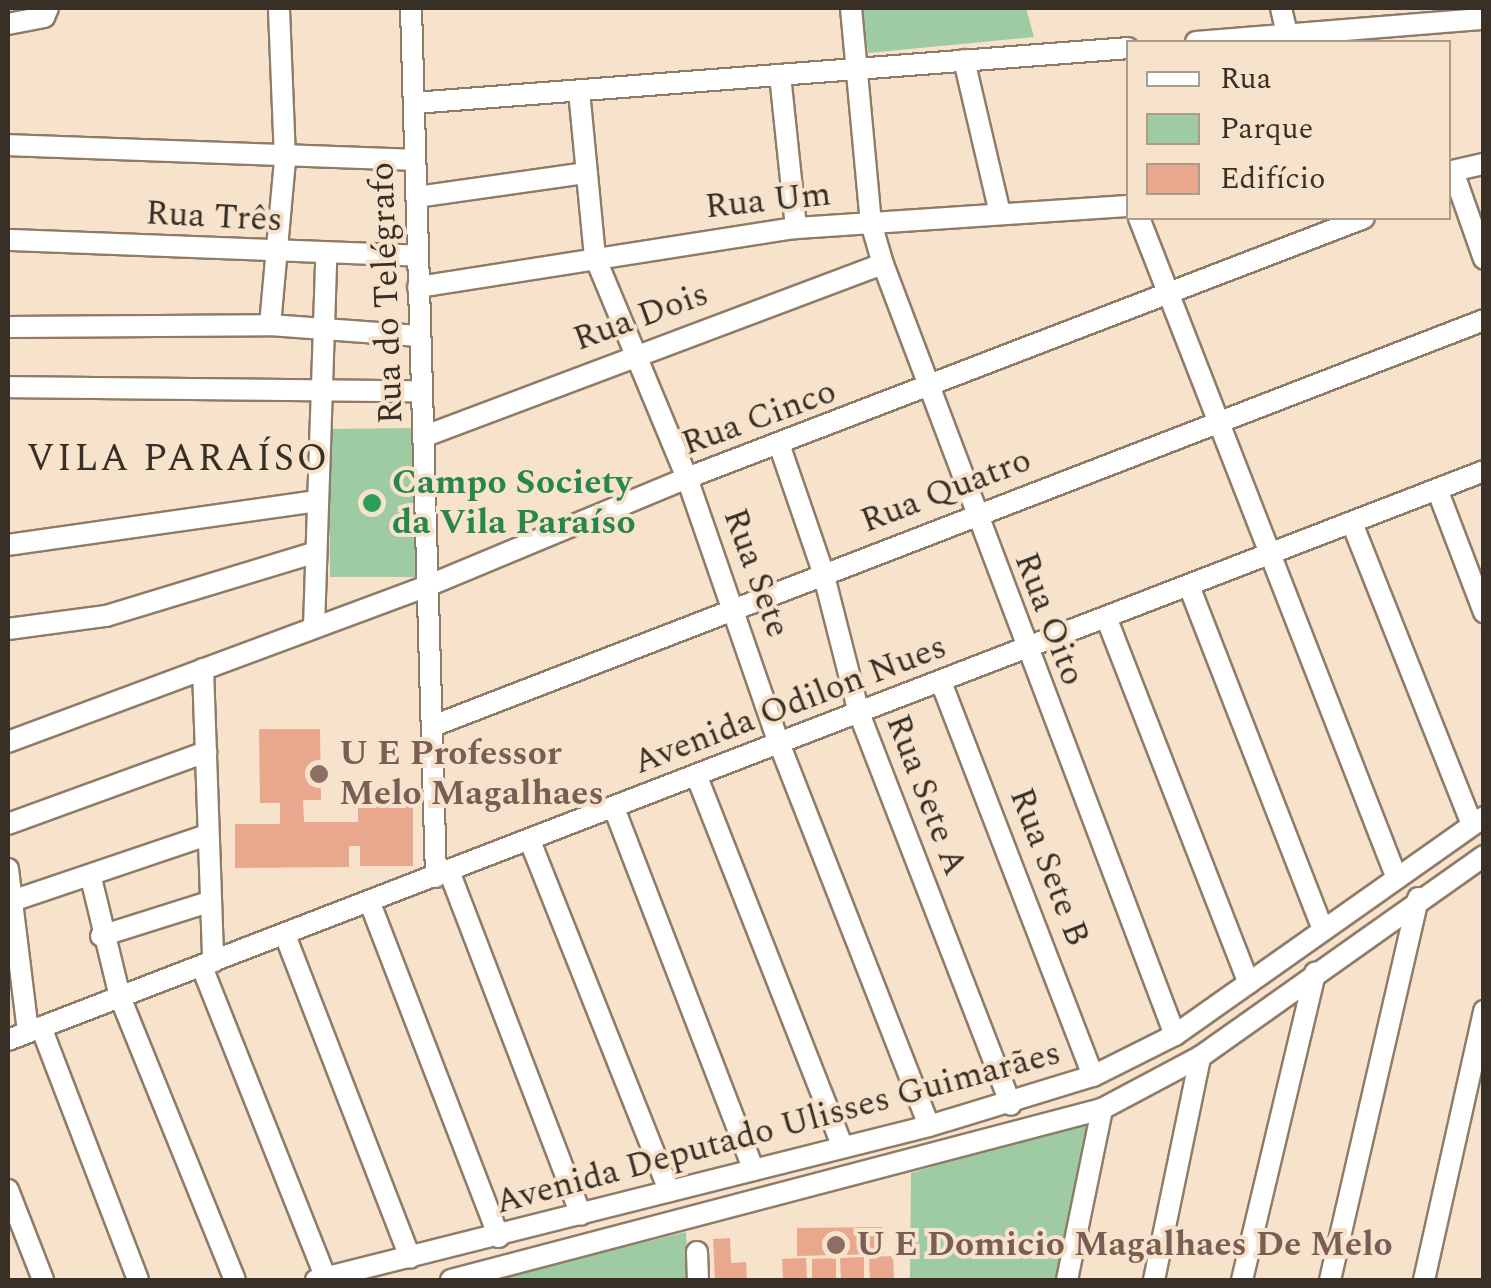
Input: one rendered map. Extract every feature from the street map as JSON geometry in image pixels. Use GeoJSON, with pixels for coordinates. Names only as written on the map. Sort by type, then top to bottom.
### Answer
{"type":"FeatureCollection","features":[{"type":"Feature","properties":{"kind":"street"},"geometry":{"type":"LineString","coordinates":[[270,324],[285,159],[279,8]]}},
{"type":"Feature","properties":{"kind":"street","name":"Rua do Telégrafo"},"geometry":{"type":"LineString","coordinates":[[411,8],[419,336],[442,874],[581,1215]]}},
{"type":"Feature","properties":{"kind":"street"},"geometry":{"type":"LineString","coordinates":[[851,8],[871,224]]}},
{"type":"Feature","properties":{"kind":"street"},"geometry":{"type":"LineString","coordinates":[[1281,8],[1287,34]]}},
{"type":"Feature","properties":{"kind":"street"},"geometry":{"type":"LineString","coordinates":[[8,24],[48,12]]}},
{"type":"Feature","properties":{"kind":"street"},"geometry":{"type":"LineString","coordinates":[[1219,40],[1484,18]]}},
{"type":"Feature","properties":{"kind":"street"},"geometry":{"type":"LineString","coordinates":[[414,103],[1126,48]]}},
{"type":"Feature","properties":{"kind":"street"},"geometry":{"type":"LineString","coordinates":[[964,60],[1000,213]]}},
{"type":"Feature","properties":{"kind":"street"},"geometry":{"type":"LineString","coordinates":[[780,76],[796,228]]}},
{"type":"Feature","properties":{"kind":"street","name":"Rua Sete"},"geometry":{"type":"LineString","coordinates":[[580,91],[595,257],[687,478],[779,743],[929,1126]]}},
{"type":"Feature","properties":{"kind":"street"},"geometry":{"type":"LineString","coordinates":[[8,145],[285,159],[415,160]]}},
{"type":"Feature","properties":{"kind":"street"},"geometry":{"type":"LineString","coordinates":[[1451,172],[1484,164]]}},
{"type":"Feature","properties":{"kind":"street"},"geometry":{"type":"LineString","coordinates":[[417,197],[585,174]]}},
{"type":"Feature","properties":{"kind":"street"},"geometry":{"type":"LineString","coordinates":[[1451,175],[1484,259]]}},
{"type":"Feature","properties":{"kind":"street","name":"Rua Um"},"geometry":{"type":"LineString","coordinates":[[418,286],[796,228],[1126,206]]}},
{"type":"Feature","properties":{"kind":"street"},"geometry":{"type":"LineString","coordinates":[[1140,220],[1396,876]]}},
{"type":"Feature","properties":{"kind":"street","name":"Rua Cinco"},"geometry":{"type":"LineString","coordinates":[[8,742],[430,585],[687,478],[930,390],[1359,220]]}},
{"type":"Feature","properties":{"kind":"street","name":"Rua Oito"},"geometry":{"type":"LineString","coordinates":[[871,224],[974,516],[1174,1035]]}},
{"type":"Feature","properties":{"kind":"street","name":"Rua Três"},"geometry":{"type":"LineString","coordinates":[[8,240],[326,256],[417,256]]}},
{"type":"Feature","properties":{"kind":"street"},"geometry":{"type":"LineString","coordinates":[[314,627],[326,256]]}},
{"type":"Feature","properties":{"kind":"street","name":"Rua Dois"},"geometry":{"type":"LineString","coordinates":[[424,436],[634,353],[883,264]]}},
{"type":"Feature","properties":{"kind":"street","name":"Rua Quatro"},"geometry":{"type":"LineString","coordinates":[[433,726],[1219,418],[1484,320]]}},
{"type":"Feature","properties":{"kind":"street"},"geometry":{"type":"LineString","coordinates":[[8,327],[270,324],[419,336]]}},
{"type":"Feature","properties":{"kind":"street"},"geometry":{"type":"LineString","coordinates":[[8,387],[422,392]]}},
{"type":"Feature","properties":{"kind":"street","name":"Rua Sete A"},"geometry":{"type":"LineString","coordinates":[[780,447],[823,572],[859,713],[1011,1104]]}},
{"type":"Feature","properties":{"kind":"street","name":"Avenida Odilon Nues"},"geometry":{"type":"LineString","coordinates":[[8,1040],[370,904],[1484,472]]}},
{"type":"Feature","properties":{"kind":"street"},"geometry":{"type":"LineString","coordinates":[[1437,489],[1484,612]]}},
{"type":"Feature","properties":{"kind":"street"},"geometry":{"type":"LineString","coordinates":[[8,545],[316,501]]}},
{"type":"Feature","properties":{"kind":"street"},"geometry":{"type":"LineString","coordinates":[[1352,522],[1478,821]]}},
{"type":"Feature","properties":{"kind":"street"},"geometry":{"type":"LineString","coordinates":[[8,629],[106,616],[314,553]]}},
{"type":"Feature","properties":{"kind":"street"},"geometry":{"type":"LineString","coordinates":[[1189,586],[1323,929]]}},
{"type":"Feature","properties":{"kind":"street"},"geometry":{"type":"LineString","coordinates":[[1106,617],[1250,983]]}},
{"type":"Feature","properties":{"kind":"street"},"geometry":{"type":"LineString","coordinates":[[203,669],[207,964],[321,1279]]}},
{"type":"Feature","properties":{"kind":"street","name":"Rua Sete B"},"geometry":{"type":"LineString","coordinates":[[941,682],[1093,1076]]}},
{"type":"Feature","properties":{"kind":"street"},"geometry":{"type":"LineString","coordinates":[[8,824],[206,752]]}},
{"type":"Feature","properties":{"kind":"street"},"geometry":{"type":"LineString","coordinates":[[697,777],[844,1147]]}},
{"type":"Feature","properties":{"kind":"street"},"geometry":{"type":"LineString","coordinates":[[614,808],[754,1170]]}},
{"type":"Feature","properties":{"kind":"street","name":"Avenida Deputado Ulisses Guimarães"},"geometry":{"type":"LineString","coordinates":[[321,1279],[929,1126],[1093,1076],[1174,1035],[1478,821]]}},
{"type":"Feature","properties":{"kind":"street"},"geometry":{"type":"LineString","coordinates":[[12,901],[91,878],[207,834]]}},
{"type":"Feature","properties":{"kind":"street"},"geometry":{"type":"LineString","coordinates":[[530,841],[669,1191]]}},
{"type":"Feature","properties":{"kind":"street","name":"Avenida Deputado Ulisses Guimarães"},"geometry":{"type":"LineString","coordinates":[[456,1280],[1102,1109],[1200,1057],[1376,927],[1484,856]]}},
{"type":"Feature","properties":{"kind":"street"},"geometry":{"type":"LineString","coordinates":[[8,870],[34,1029],[138,1280]]}},
{"type":"Feature","properties":{"kind":"street"},"geometry":{"type":"LineString","coordinates":[[91,878],[100,936],[120,997],[234,1280]]}},
{"type":"Feature","properties":{"kind":"street"},"geometry":{"type":"LineString","coordinates":[[1330,1280],[1418,898]]}},
{"type":"Feature","properties":{"kind":"street"},"geometry":{"type":"LineString","coordinates":[[100,936],[209,902]]}},
{"type":"Feature","properties":{"kind":"street"},"geometry":{"type":"LineString","coordinates":[[370,904],[499,1237]]}},
{"type":"Feature","properties":{"kind":"street"},"geometry":{"type":"LineString","coordinates":[[1360,904],[1376,927]]}},
{"type":"Feature","properties":{"kind":"street"},"geometry":{"type":"LineString","coordinates":[[286,935],[410,1258]]}},
{"type":"Feature","properties":{"kind":"street"},"geometry":{"type":"LineString","coordinates":[[1242,1280],[1315,972]]}},
{"type":"Feature","properties":{"kind":"street"},"geometry":{"type":"LineString","coordinates":[[1424,1280],[1484,1011]]}},
{"type":"Feature","properties":{"kind":"street"},"geometry":{"type":"LineString","coordinates":[[1154,1280],[1200,1057]]}},
{"type":"Feature","properties":{"kind":"street"},"geometry":{"type":"LineString","coordinates":[[1066,1280],[1102,1109]]}},
{"type":"Feature","properties":{"kind":"street"},"geometry":{"type":"LineString","coordinates":[[711,1182],[719,1210]]}},
{"type":"Feature","properties":{"kind":"street"},"geometry":{"type":"LineString","coordinates":[[8,1190],[43,1280]]}},
{"type":"Feature","properties":{"kind":"street"},"geometry":{"type":"LineString","coordinates":[[696,1252],[698,1280]]}},
{"type":"Feature","properties":{"kind":"green space"},"geometry":{"type":"Polygon","coordinates":[[[863,8],[1026,8],[1034,37],[868,53],[863,8]]]}},
{"type":"Feature","properties":{"kind":"green space","name":"Campo Society da Vila Paraíso"},"geometry":{"type":"Polygon","coordinates":[[[415,428],[416,577],[330,577],[329,429],[415,428]]]}},
{"type":"Feature","properties":{"kind":"green space"},"geometry":{"type":"Polygon","coordinates":[[[1095,1117],[1058,1280],[910,1280],[911,1173],[1095,1117]]]}},
{"type":"Feature","properties":{"kind":"green space"},"geometry":{"type":"Polygon","coordinates":[[[686,1232],[689,1280],[488,1280],[686,1232]]]}},
{"type":"Feature","properties":{"kind":"building"},"geometry":{"type":"Polygon","coordinates":[[[259,729],[320,729],[321,800],[303,800],[304,822],[358,822],[358,795],[413,794],[413,866],[360,866],[360,846],[349,846],[349,867],[235,868],[235,824],[280,824],[280,803],[260,803],[259,729]]]}},
{"type":"Feature","properties":{"kind":"building"},"geometry":{"type":"Polygon","coordinates":[[[882,1227],[883,1254],[797,1256],[797,1228],[882,1227]]]}},
{"type":"Feature","properties":{"kind":"building"},"geometry":{"type":"Polygon","coordinates":[[[730,1238],[731,1263],[746,1262],[747,1280],[715,1280],[713,1239],[730,1238]]]}},
{"type":"Feature","properties":{"kind":"building"},"geometry":{"type":"Polygon","coordinates":[[[893,1256],[894,1280],[870,1280],[869,1257],[893,1256]]]}},
{"type":"Feature","properties":{"kind":"building"},"geometry":{"type":"Polygon","coordinates":[[[864,1257],[864,1280],[841,1280],[840,1258],[864,1257]]]}},
{"type":"Feature","properties":{"kind":"building"},"geometry":{"type":"Polygon","coordinates":[[[806,1258],[807,1280],[783,1280],[782,1259],[806,1258]]]}},
{"type":"Feature","properties":{"kind":"building"},"geometry":{"type":"Polygon","coordinates":[[[836,1258],[836,1280],[812,1280],[812,1259],[836,1258]]]}},
{"type":"Feature","properties":{"kind":"place","name":"Campo Society da Vila Paraíso"},"geometry":{"type":"Point","coordinates":[372,503]}},
{"type":"Feature","properties":{"kind":"place","name":"U E Professor Melo Magalhaes"},"geometry":{"type":"Point","coordinates":[319,774]}},
{"type":"Feature","properties":{"kind":"place","name":"U E Domicio Magalhaes De Melo"},"geometry":{"type":"Point","coordinates":[836,1245]}},
{"type":"Feature","properties":{"kind":"district","name":"VILA PARAÍSO"},"geometry":{"type":"Point","coordinates":[178,460]}}]}
